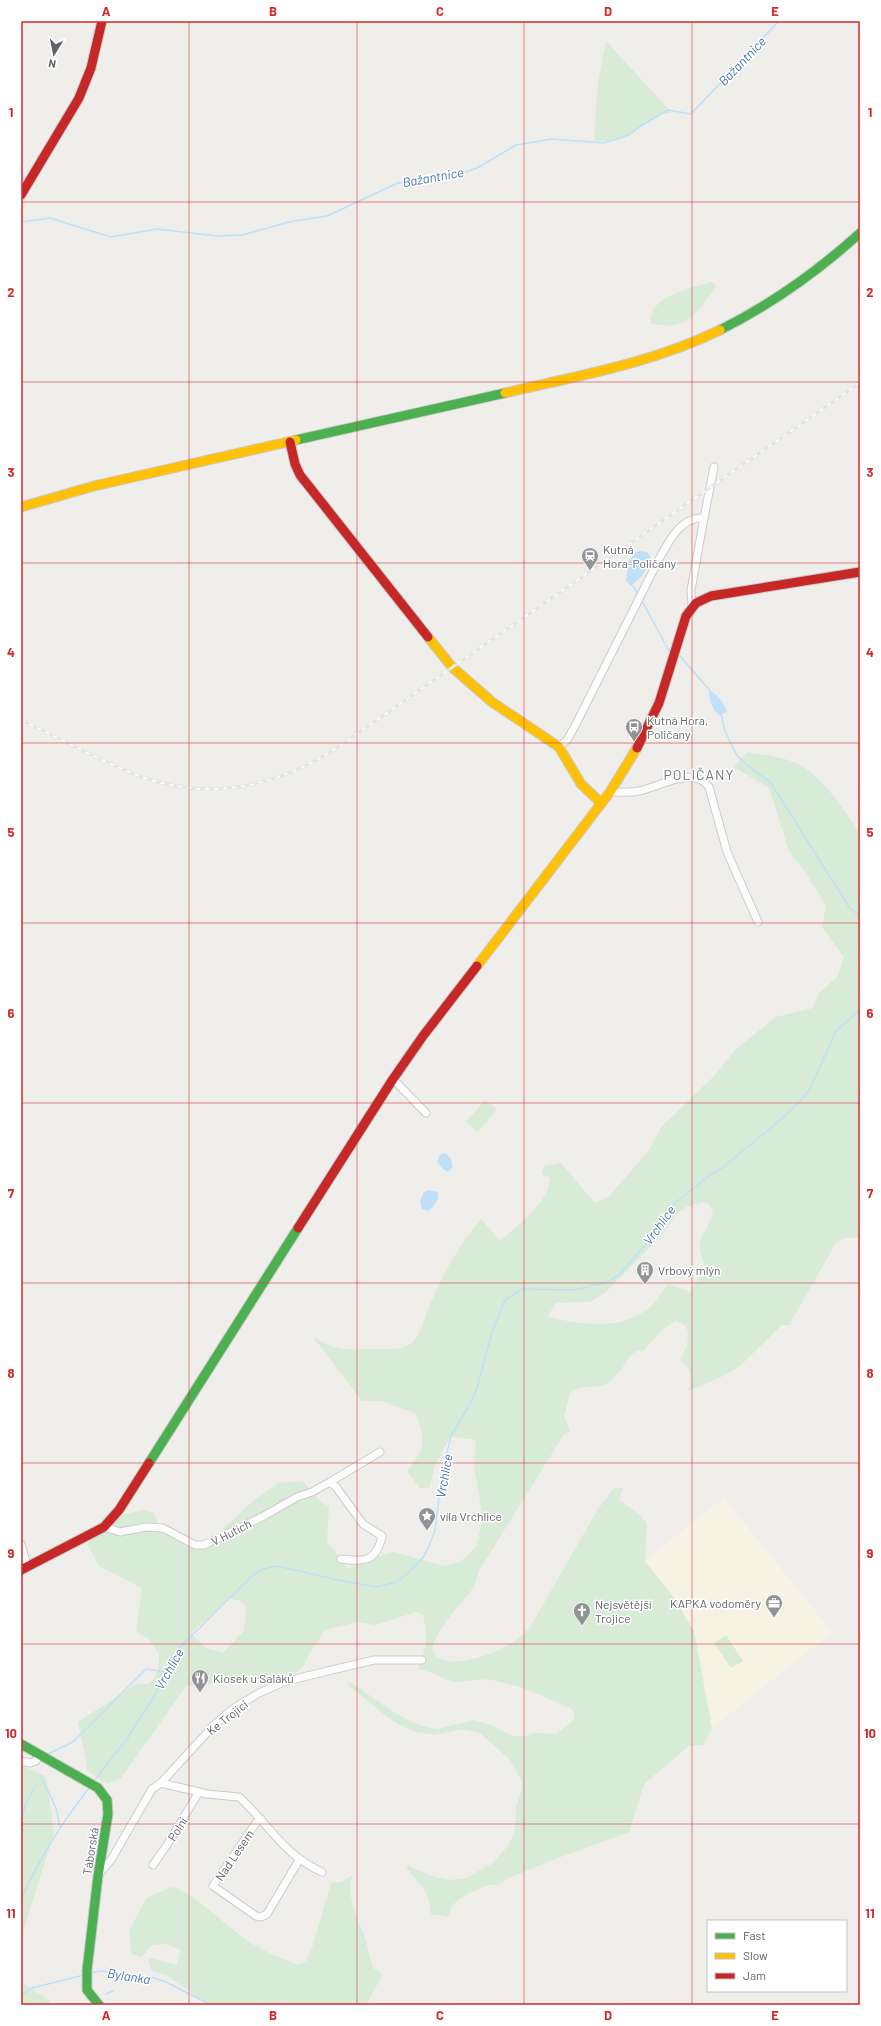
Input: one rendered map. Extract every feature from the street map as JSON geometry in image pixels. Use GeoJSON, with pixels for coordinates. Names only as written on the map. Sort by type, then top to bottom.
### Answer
{"type":"FeatureCollection","features":[{"type":"Feature","properties":{"kind":"street"},"geometry":{"type":"LineString","coordinates":[[21,195],[79,98],[91,68],[102,21]]}},
{"type":"Feature","properties":{"kind":"street"},"geometry":{"type":"LineString","coordinates":[[21,507],[87,488],[610,369],[677,349],[719,331],[768,305],[802,282],[860,233]]}},
{"type":"Feature","properties":{"kind":"street"},"geometry":{"type":"LineString","coordinates":[[290,442],[295,464],[300,475],[452,667],[492,702],[559,746],[580,784],[601,803]]}},
{"type":"Feature","properties":{"kind":"street"},"geometry":{"type":"LineString","coordinates":[[692,606],[692,590],[714,467]]}},
{"type":"Feature","properties":{"kind":"street"},"geometry":{"type":"LineString","coordinates":[[559,746],[567,740],[575,726],[671,538],[688,522],[696,518],[704,518]]}},
{"type":"Feature","properties":{"kind":"street"},"geometry":{"type":"LineString","coordinates":[[21,1544],[24,1568],[104,1527],[119,1510],[393,1079],[423,1036],[610,792],[638,747],[656,709],[669,674],[686,616],[692,606],[711,596],[860,572]]}},
{"type":"Feature","properties":{"kind":"street"},"geometry":{"type":"LineString","coordinates":[[610,792],[638,791],[682,778],[698,778],[705,781],[709,787],[729,858],[758,922]]}},
{"type":"Feature","properties":{"kind":"street"},"geometry":{"type":"LineString","coordinates":[[393,1079],[426,1112]]}},
{"type":"Feature","properties":{"kind":"street","name":"V Hutích"},"geometry":{"type":"LineString","coordinates":[[104,1527],[120,1532],[146,1527],[163,1528],[195,1545],[204,1545],[262,1517],[297,1497],[312,1492],[380,1452]]}},
{"type":"Feature","properties":{"kind":"street"},"geometry":{"type":"LineString","coordinates":[[330,1482],[336,1487],[363,1524],[382,1536],[378,1550],[371,1557],[357,1561],[341,1559]]}},
{"type":"Feature","properties":{"kind":"street","name":"Ke Trojici"},"geometry":{"type":"LineString","coordinates":[[98,1876],[111,1860],[152,1789],[161,1783],[214,1725],[234,1708],[260,1693],[284,1682],[307,1676],[374,1660],[422,1660]]}},
{"type":"Feature","properties":{"kind":"street","name":"Táborská"},"geometry":{"type":"LineString","coordinates":[[21,1744],[98,1788],[106,1798],[108,1807],[86,1975],[89,1993],[99,2005]]}},
{"type":"Feature","properties":{"kind":"street"},"geometry":{"type":"LineString","coordinates":[[21,1761],[36,1761],[39,1755]]}},
{"type":"Feature","properties":{"kind":"street","name":"Nad Lesem"},"geometry":{"type":"LineString","coordinates":[[161,1783],[199,1792],[239,1796],[282,1844],[299,1860],[322,1872]]}},
{"type":"Feature","properties":{"kind":"street","name":"Polní"},"geometry":{"type":"LineString","coordinates":[[153,1865],[199,1792]]}},
{"type":"Feature","properties":{"kind":"street","name":"Nad Lesem"},"geometry":{"type":"LineString","coordinates":[[261,1820],[256,1823],[213,1886],[256,1916],[262,1917],[267,1914],[299,1860]]}},
{"type":"Feature","properties":{"kind":"shaded area"},"geometry":{"type":"Polygon","coordinates":[[[724,1498],[832,1632],[712,1728],[694,1631],[645,1561],[724,1498]]]}},
{"type":"Feature","properties":{"kind":"green space"},"geometry":{"type":"Polygon","coordinates":[[[606,41],[672,113],[657,116],[624,138],[611,141],[594,141],[598,82],[606,41]]]}},
{"type":"Feature","properties":{"kind":"green space"},"geometry":{"type":"Polygon","coordinates":[[[712,282],[716,285],[714,290],[695,314],[688,319],[673,325],[651,323],[652,313],[664,299],[684,290],[712,282]]]}},
{"type":"Feature","properties":{"kind":"green space"},"geometry":{"type":"Polygon","coordinates":[[[747,752],[778,757],[796,763],[805,768],[823,784],[840,804],[860,834],[860,1238],[845,1238],[836,1243],[789,1325],[782,1325],[740,1366],[721,1377],[688,1391],[691,1382],[689,1370],[680,1360],[687,1344],[688,1335],[686,1326],[676,1321],[662,1330],[643,1351],[636,1351],[632,1354],[616,1376],[608,1383],[599,1386],[579,1388],[570,1393],[564,1416],[570,1431],[564,1434],[479,1571],[473,1588],[439,1633],[434,1642],[433,1651],[440,1659],[452,1662],[485,1656],[515,1641],[529,1629],[598,1509],[614,1488],[623,1488],[619,1500],[640,1515],[647,1524],[645,1561],[675,1599],[694,1631],[712,1728],[703,1745],[689,1746],[644,1784],[629,1832],[558,1858],[507,1879],[498,1885],[488,1886],[476,1890],[458,1900],[454,1904],[448,1917],[431,1914],[428,1898],[422,1887],[405,1865],[435,1877],[450,1880],[466,1878],[493,1863],[508,1846],[515,1831],[516,1807],[522,1788],[521,1780],[510,1760],[480,1733],[462,1729],[435,1735],[416,1732],[398,1724],[386,1716],[347,1684],[350,1682],[392,1711],[412,1722],[438,1729],[473,1720],[491,1725],[512,1736],[526,1736],[533,1733],[557,1734],[574,1719],[574,1712],[572,1709],[524,1688],[488,1679],[455,1682],[444,1679],[436,1674],[418,1669],[423,1654],[426,1637],[423,1615],[416,1612],[375,1625],[358,1622],[325,1630],[309,1654],[304,1666],[297,1672],[272,1679],[248,1679],[232,1676],[212,1684],[186,1686],[121,1778],[107,1784],[86,1770],[86,1761],[78,1722],[136,1684],[148,1684],[155,1678],[159,1666],[159,1654],[150,1640],[136,1631],[142,1588],[99,1566],[87,1544],[123,1515],[142,1510],[154,1513],[161,1532],[177,1539],[187,1547],[202,1549],[253,1501],[278,1483],[302,1481],[322,1503],[329,1506],[327,1541],[348,1569],[364,1560],[394,1552],[445,1566],[460,1562],[476,1547],[483,1518],[474,1467],[476,1440],[451,1436],[435,1465],[429,1488],[420,1488],[407,1471],[421,1450],[423,1439],[416,1414],[382,1401],[362,1401],[314,1338],[315,1337],[333,1347],[346,1349],[394,1349],[404,1347],[412,1343],[419,1332],[436,1291],[449,1266],[472,1230],[481,1219],[500,1241],[531,1213],[544,1197],[550,1178],[542,1174],[544,1166],[561,1163],[595,1203],[608,1197],[649,1150],[661,1127],[714,1076],[736,1049],[776,1017],[813,1008],[819,993],[837,977],[844,957],[822,927],[826,905],[801,866],[789,851],[769,788],[734,767],[747,752]],[[703,1202],[688,1206],[678,1213],[660,1237],[606,1292],[590,1302],[556,1303],[547,1317],[589,1324],[616,1323],[642,1313],[655,1302],[668,1284],[690,1292],[706,1267],[700,1251],[700,1245],[703,1235],[713,1215],[710,1205],[703,1202]],[[229,1598],[191,1633],[206,1648],[223,1653],[244,1631],[246,1606],[241,1601],[229,1598]]]}},
{"type":"Feature","properties":{"kind":"green space"},"geometry":{"type":"Polygon","coordinates":[[[485,1100],[497,1109],[478,1132],[466,1122],[485,1100]]]}},
{"type":"Feature","properties":{"kind":"green space"},"geometry":{"type":"Polygon","coordinates":[[[726,1635],[743,1661],[731,1668],[714,1643],[726,1635]]]}},
{"type":"Feature","properties":{"kind":"green space"},"geometry":{"type":"Polygon","coordinates":[[[21,1765],[46,1777],[54,1833],[21,1938],[21,1765]]]}},
{"type":"Feature","properties":{"kind":"green space"},"geometry":{"type":"Polygon","coordinates":[[[353,1875],[351,1883],[351,1899],[353,1907],[365,1938],[373,1968],[383,1974],[366,2005],[208,2005],[168,1976],[151,1970],[148,1959],[152,1958],[177,1965],[180,1950],[167,1944],[151,1945],[142,1957],[131,1954],[129,1931],[146,1898],[169,1888],[176,1887],[197,1900],[251,1943],[271,1954],[298,1965],[306,1961],[312,1948],[331,1883],[341,1882],[353,1875]]]}},
{"type":"Feature","properties":{"kind":"green space"},"geometry":{"type":"Polygon","coordinates":[[[21,1938],[22,1983],[49,2000],[49,2005],[21,2005],[21,1938]]]}},
{"type":"Feature","properties":{"kind":"water"},"geometry":{"type":"Polygon","coordinates":[[[641,551],[648,553],[651,558],[642,576],[631,586],[626,581],[629,561],[636,552],[641,551]]]}},
{"type":"Feature","properties":{"kind":"water"},"geometry":{"type":"Polygon","coordinates":[[[709,691],[720,699],[727,711],[719,716],[712,705],[709,691]]]}},
{"type":"Feature","properties":{"kind":"water"},"geometry":{"type":"Polygon","coordinates":[[[445,1153],[449,1156],[452,1164],[452,1169],[448,1172],[437,1162],[440,1155],[445,1153]]]}},
{"type":"Feature","properties":{"kind":"water"},"geometry":{"type":"Polygon","coordinates":[[[428,1190],[438,1192],[438,1198],[429,1211],[422,1209],[420,1202],[423,1193],[428,1190]]]}},
{"type":"Feature","properties":{"kind":"waterway","name":"Bažantnice"},"geometry":{"type":"LineString","coordinates":[[21,222],[50,218],[111,237],[157,229],[217,236],[242,235],[289,222],[327,216],[398,183],[460,174],[477,168],[516,145],[552,139],[604,143],[629,135],[639,127],[668,110],[691,114],[779,21]]}},
{"type":"Feature","properties":{"kind":"waterway"},"geometry":{"type":"LineString","coordinates":[[633,586],[638,594]]}},
{"type":"Feature","properties":{"kind":"waterway"},"geometry":{"type":"LineString","coordinates":[[641,599],[669,651]]}},
{"type":"Feature","properties":{"kind":"waterway"},"geometry":{"type":"LineString","coordinates":[[680,656],[711,692]]}},
{"type":"Feature","properties":{"kind":"waterway"},"geometry":{"type":"LineString","coordinates":[[721,714],[725,731],[736,754],[743,762],[771,783],[849,907],[860,917]]}},
{"type":"Feature","properties":{"kind":"waterway","name":"Vrchlice"},"geometry":{"type":"LineString","coordinates":[[94,1781],[127,1739],[161,1685],[178,1649],[253,1575],[263,1569],[277,1566],[376,1587],[397,1582],[422,1559],[428,1549],[435,1530],[443,1468],[451,1436],[471,1402],[477,1388],[492,1332],[505,1300],[522,1289],[574,1290],[608,1282],[619,1275],[647,1243],[675,1203],[710,1175],[722,1168],[777,1123],[800,1101],[810,1089],[836,1031],[860,1010]]}},
{"type":"Feature","properties":{"kind":"waterway"},"geometry":{"type":"LineString","coordinates":[[48,1754],[73,1742],[146,1669],[166,1672]]}},
{"type":"Feature","properties":{"kind":"waterway"},"geometry":{"type":"LineString","coordinates":[[41,1776],[56,1808],[60,1827]]}},
{"type":"Feature","properties":{"kind":"waterway"},"geometry":{"type":"LineString","coordinates":[[21,1824],[25,1806],[35,1786]]}},
{"type":"Feature","properties":{"kind":"waterway","name":"Vrchlice"},"geometry":{"type":"LineString","coordinates":[[21,1900],[35,1870],[52,1841],[90,1787]]}},
{"type":"Feature","properties":{"kind":"waterway","name":"Bylanka"},"geometry":{"type":"LineString","coordinates":[[91,1973],[101,1971],[154,1978],[166,1982],[211,2005]]}},
{"type":"Feature","properties":{"kind":"waterway","name":"Bylanka"},"geometry":{"type":"LineString","coordinates":[[21,1995],[32,1988],[84,1975]]}},
{"type":"Feature","properties":{"kind":"waterway"},"geometry":{"type":"LineString","coordinates":[[106,1994],[113,1991]]}},
{"type":"Feature","properties":{"kind":"railway"},"geometry":{"type":"LineString","coordinates":[[21,720],[124,770],[165,784],[191,788],[217,789],[267,781],[291,772],[315,761],[338,747],[860,383]]}},
{"type":"Feature","properties":{"kind":"traffic: fast"},"geometry":{"type":"LineString","coordinates":[[720,330],[776,298],[811,274],[860,233]]}},
{"type":"Feature","properties":{"kind":"traffic: fast"},"geometry":{"type":"LineString","coordinates":[[296,440],[505,393]]}},
{"type":"Feature","properties":{"kind":"traffic: fast"},"geometry":{"type":"LineString","coordinates":[[149,1463],[298,1228]]}},
{"type":"Feature","properties":{"kind":"traffic: fast"},"geometry":{"type":"LineString","coordinates":[[21,1744],[98,1788],[107,1800],[108,1814],[98,1876],[87,1970],[87,1990],[99,2005]]}},
{"type":"Feature","properties":{"kind":"traffic: slow"},"geometry":{"type":"LineString","coordinates":[[505,393],[614,368],[642,360],[720,330]]}},
{"type":"Feature","properties":{"kind":"traffic: slow"},"geometry":{"type":"LineString","coordinates":[[21,507],[94,486],[296,440]]}},
{"type":"Feature","properties":{"kind":"traffic: slow"},"geometry":{"type":"LineString","coordinates":[[428,637],[452,667],[492,702],[559,747],[581,784],[601,803]]}},
{"type":"Feature","properties":{"kind":"traffic: slow"},"geometry":{"type":"LineString","coordinates":[[477,966],[610,792],[637,748]]}},
{"type":"Feature","properties":{"kind":"traffic: jam"},"geometry":{"type":"LineString","coordinates":[[21,195],[79,98],[91,68],[102,21]]}},
{"type":"Feature","properties":{"kind":"traffic: jam"},"geometry":{"type":"LineString","coordinates":[[290,442],[295,464],[300,475],[428,637]]}},
{"type":"Feature","properties":{"kind":"traffic: jam"},"geometry":{"type":"LineString","coordinates":[[637,748],[659,703],[686,616],[696,603],[711,596],[860,572]]}},
{"type":"Feature","properties":{"kind":"traffic: jam"},"geometry":{"type":"LineString","coordinates":[[298,1228],[393,1079],[423,1036],[477,966]]}},
{"type":"Feature","properties":{"kind":"traffic: jam"},"geometry":{"type":"LineString","coordinates":[[21,1570],[104,1527],[119,1510],[149,1463]]}},
{"type":"Feature","properties":{"kind":"place","name":"Kutná Hora-Poličany"},"geometry":{"type":"Point","coordinates":[590,571]}},
{"type":"Feature","properties":{"kind":"place","name":"Kutná Hora, Poličany"},"geometry":{"type":"Point","coordinates":[634,742]}},
{"type":"Feature","properties":{"kind":"place","name":"Vrbový mlýn"},"geometry":{"type":"Point","coordinates":[645,1285]}},
{"type":"Feature","properties":{"kind":"place","name":"víla Vrchlice"},"geometry":{"type":"Point","coordinates":[427,1531]}},
{"type":"Feature","properties":{"kind":"place","name":"KAPKA vodoměry"},"geometry":{"type":"Point","coordinates":[774,1618]}},
{"type":"Feature","properties":{"kind":"place","name":"Nejsvětější Trojice"},"geometry":{"type":"Point","coordinates":[582,1626]}},
{"type":"Feature","properties":{"kind":"place","name":"Kiosek u Saláků"},"geometry":{"type":"Point","coordinates":[200,1693]}},
{"type":"Feature","properties":{"kind":"district","name":"POLIČANY"},"geometry":{"type":"Point","coordinates":[699,774]}}]}
